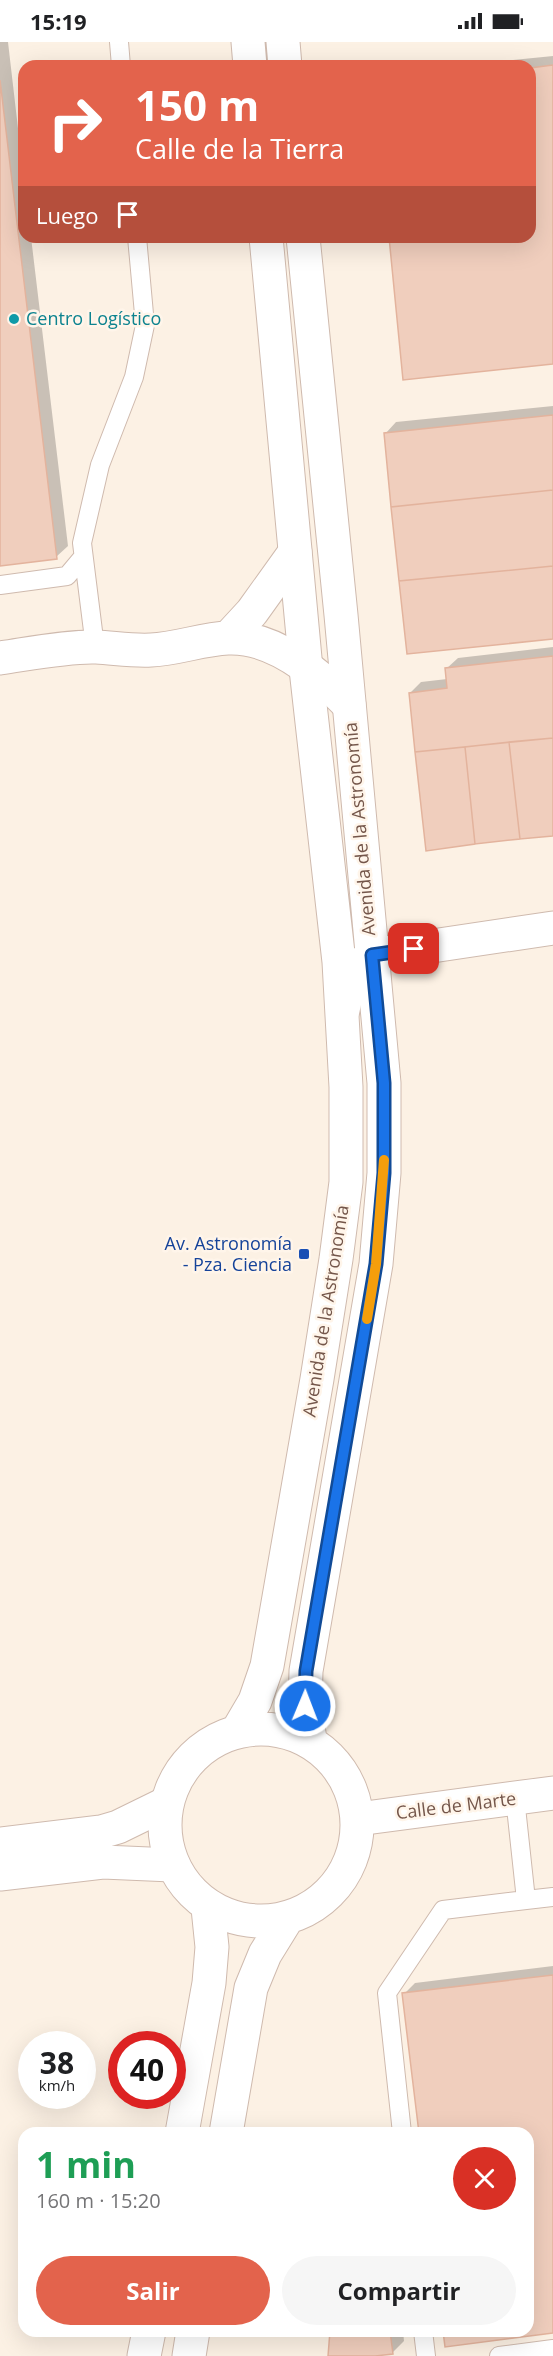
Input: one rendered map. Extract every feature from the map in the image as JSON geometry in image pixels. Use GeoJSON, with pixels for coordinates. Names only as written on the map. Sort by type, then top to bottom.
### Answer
{"type":"FeatureCollection","features":[{"type":"Feature","properties":{"kind":"street"},"geometry":{"type":"LineString","coordinates":[[248,42],[250,60]]}},
{"type":"Feature","properties":{"kind":"street"},"geometry":{"type":"LineString","coordinates":[[283,42],[284,60]]}},
{"type":"Feature","properties":{"kind":"street","name":"Avenida de la Astronomía"},"geometry":{"type":"LineString","coordinates":[[238,1730],[255,1701],[267,1666],[317,1379],[346,1182],[343,1011],[306,669],[267,243]]}},
{"type":"Feature","properties":{"kind":"street","name":"Avenida de la Astronomía"},"geometry":{"type":"LineString","coordinates":[[304,243],[384,1083],[384,1173],[376,1264],[306,1671],[305,1706],[310,1740]]}},
{"type":"Feature","properties":{"kind":"street"},"geometry":{"type":"LineString","coordinates":[[228,638],[252,612],[295,552]]}},
{"type":"Feature","properties":{"kind":"street"},"geometry":{"type":"LineString","coordinates":[[0,658],[95,647],[128,651],[166,649],[228,638],[250,639],[273,647],[329,684],[349,705]]}},
{"type":"Feature","properties":{"kind":"street"},"geometry":{"type":"LineString","coordinates":[[328,873],[346,932],[356,945],[372,955]]}},
{"type":"Feature","properties":{"kind":"street"},"geometry":{"type":"LineString","coordinates":[[343,1011],[348,985],[357,966],[372,955],[553,928]]}},
{"type":"Feature","properties":{"kind":"street"},"geometry":{"type":"LineString","coordinates":[[275,1728],[310,1740],[342,1770],[358,1819],[350,1866],[325,1899],[286,1920],[245,1922],[208,1908],[180,1881],[172,1865],[164,1838],[165,1804],[169,1792],[194,1754],[238,1730],[275,1728]]}},
{"type":"Feature","properties":{"kind":"street","name":"Calle de Marte"},"geometry":{"type":"LineString","coordinates":[[358,1819],[553,1793]]}},
{"type":"Feature","properties":{"kind":"street"},"geometry":{"type":"LineString","coordinates":[[0,1844],[101,1832],[118,1827],[165,1804]]}},
{"type":"Feature","properties":{"kind":"street"},"geometry":{"type":"LineString","coordinates":[[0,1874],[103,1862],[172,1865]]}},
{"type":"Feature","properties":{"kind":"street"},"geometry":{"type":"LineString","coordinates":[[183,2127],[209,1983],[212,1947],[208,1908]]}},
{"type":"Feature","properties":{"kind":"street"},"geometry":{"type":"LineString","coordinates":[[227,2127],[251,1988],[265,1954],[286,1920]]}},
{"type":"Feature","properties":{"kind":"street"},"geometry":{"type":"LineString","coordinates":[[144,2356],[148,2337]]}},
{"type":"Feature","properties":{"kind":"street"},"geometry":{"type":"LineString","coordinates":[[189,2356],[192,2337]]}},
{"type":"Feature","properties":{"kind":"lane"},"geometry":{"type":"LineString","coordinates":[[119,42],[121,60]]}},
{"type":"Feature","properties":{"kind":"lane"},"geometry":{"type":"LineString","coordinates":[[95,647],[82,543],[100,465],[134,377],[145,325],[138,243]]}},
{"type":"Feature","properties":{"kind":"lane"},"geometry":{"type":"LineString","coordinates":[[0,585],[67,576],[83,557]]}},
{"type":"Feature","properties":{"kind":"lane"},"geometry":{"type":"LineString","coordinates":[[515,1798],[526,1900]]}},
{"type":"Feature","properties":{"kind":"lane"},"geometry":{"type":"LineString","coordinates":[[401,2127],[387,1993],[443,1910],[553,1897]]}},
{"type":"Feature","properties":{"kind":"lane"},"geometry":{"type":"LineString","coordinates":[[424,2337],[426,2356]]}},
{"type":"Feature","properties":{"kind":"lane"},"geometry":{"type":"LineString","coordinates":[[499,2356],[553,2349]]}},
{"type":"Feature","properties":{"kind":"building"},"geometry":{"type":"Polygon","coordinates":[[[553,65],[553,364],[403,380],[390,243],[536,243],[536,67],[553,65]]]}},
{"type":"Feature","properties":{"kind":"building","name":"Centro Logístico"},"geometry":{"type":"Polygon","coordinates":[[[0,80],[57,559],[0,566],[0,80]]]}},
{"type":"Feature","properties":{"kind":"building"},"geometry":{"type":"Polygon","coordinates":[[[553,415],[553,490],[391,507],[384,433],[553,415]]]}},
{"type":"Feature","properties":{"kind":"building"},"geometry":{"type":"Polygon","coordinates":[[[553,490],[553,566],[399,581],[391,507],[553,490]]]}},
{"type":"Feature","properties":{"kind":"building"},"geometry":{"type":"Polygon","coordinates":[[[553,566],[553,639],[407,654],[399,581],[553,566]]]}},
{"type":"Feature","properties":{"kind":"building"},"geometry":{"type":"Polygon","coordinates":[[[553,656],[553,738],[415,752],[409,693],[447,688],[445,668],[553,656]]]}},
{"type":"Feature","properties":{"kind":"building"},"geometry":{"type":"Polygon","coordinates":[[[553,738],[553,836],[520,839],[509,742],[553,738]]]}},
{"type":"Feature","properties":{"kind":"building"},"geometry":{"type":"Polygon","coordinates":[[[509,742],[520,839],[475,844],[465,747],[509,742]]]}},
{"type":"Feature","properties":{"kind":"building"},"geometry":{"type":"Polygon","coordinates":[[[465,747],[475,844],[426,851],[415,752],[465,747]]]}},
{"type":"Feature","properties":{"kind":"building"},"geometry":{"type":"Polygon","coordinates":[[[553,1975],[553,2333],[534,2335],[534,2127],[418,2127],[402,1993],[553,1975]]]}},
{"type":"Feature","properties":{"kind":"building"},"geometry":{"type":"Polygon","coordinates":[[[330,2337],[391,2337],[393,2354],[328,2356],[330,2337]]]}},
{"type":"Feature","properties":{"kind":"building"},"geometry":{"type":"Polygon","coordinates":[[[444,2337],[522,2337],[445,2347],[444,2337]]]}},
{"type":"Feature","properties":{"kind":"slow traffic"},"geometry":{"type":"LineString","coordinates":[[367,1319],[376,1264],[384,1160]]}},
{"type":"Feature","properties":{"kind":"place","name":"Centro Logístico"},"geometry":{"type":"Point","coordinates":[14,319]}},
{"type":"Feature","properties":{"kind":"place","name":"Av. Astronomía - Pza. Ciencia"},"geometry":{"type":"Point","coordinates":[304,1254]}},
{"type":"Feature","properties":{"kind":"route"},"geometry":{"type":"LineString","coordinates":[[305,1706],[306,1671],[376,1264],[384,1173],[384,1083],[372,955],[414,949]]}}]}
